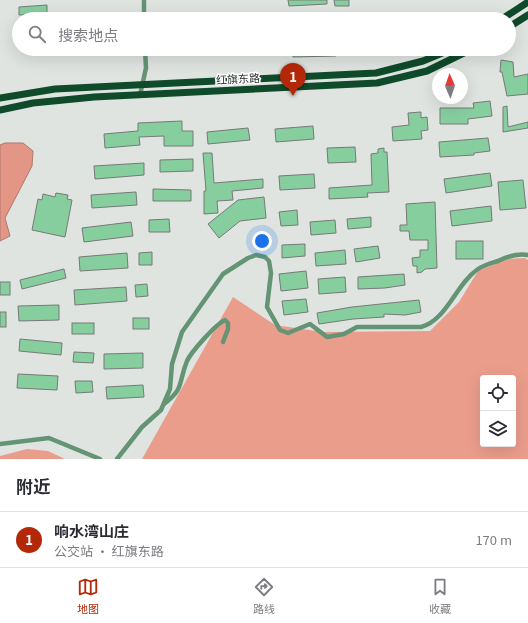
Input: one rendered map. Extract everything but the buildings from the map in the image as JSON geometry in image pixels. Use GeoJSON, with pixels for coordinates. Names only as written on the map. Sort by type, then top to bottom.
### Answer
{"type":"FeatureCollection","features":[{"type":"Feature","properties":{"kind":"main road"},"geometry":{"type":"LineString","coordinates":[[513,12],[528,2]]}},
{"type":"Feature","properties":{"kind":"main road"},"geometry":{"type":"LineString","coordinates":[[516,23],[528,15]]}},
{"type":"Feature","properties":{"kind":"main road","name":"红旗东路"},"geometry":{"type":"LineString","coordinates":[[0,98],[55,89],[376,73],[424,61],[436,56]]}},
{"type":"Feature","properties":{"kind":"main road","name":"红旗东路"},"geometry":{"type":"LineString","coordinates":[[0,110],[56,100],[377,83],[427,71],[458,56]]}},
{"type":"Feature","properties":{"kind":"street"},"geometry":{"type":"LineString","coordinates":[[144,0],[144,12]]}},
{"type":"Feature","properties":{"kind":"street"},"geometry":{"type":"LineString","coordinates":[[140,95],[146,68],[145,56]]}},
{"type":"Feature","properties":{"kind":"street"},"geometry":{"type":"LineString","coordinates":[[117,459],[142,427],[161,410],[170,389],[172,364],[182,332],[223,274],[248,258],[256,255],[264,257],[269,261],[271,273],[267,307],[280,330],[288,333],[310,324],[328,337],[344,334],[357,327],[421,328],[430,325],[463,284],[478,269],[506,257],[520,254],[528,256]]}},
{"type":"Feature","properties":{"kind":"street"},"geometry":{"type":"LineString","coordinates":[[164,404],[176,395],[187,360],[218,323],[225,320],[228,323],[228,329],[223,342]]}},
{"type":"Feature","properties":{"kind":"street"},"geometry":{"type":"LineString","coordinates":[[0,444],[49,438],[100,459]]}},
{"type":"Feature","properties":{"kind":"shaded area"},"geometry":{"type":"Polygon","coordinates":[[[5,143],[23,143],[33,151],[32,166],[5,218],[10,236],[0,241],[0,145],[5,143]]]}},
{"type":"Feature","properties":{"kind":"shaded area"},"geometry":{"type":"Polygon","coordinates":[[[525,258],[528,260],[528,459],[142,459],[233,297],[275,325],[323,332],[430,331],[459,302],[478,271],[508,259],[525,258]]]}},
{"type":"Feature","properties":{"kind":"shaded area"},"geometry":{"type":"Polygon","coordinates":[[[27,449],[48,451],[65,459],[0,459],[0,456],[27,449]]]}},
{"type":"Feature","properties":{"kind":"place","name":"响水湾山庄"},"geometry":{"type":"Point","coordinates":[293,96]}}]}
